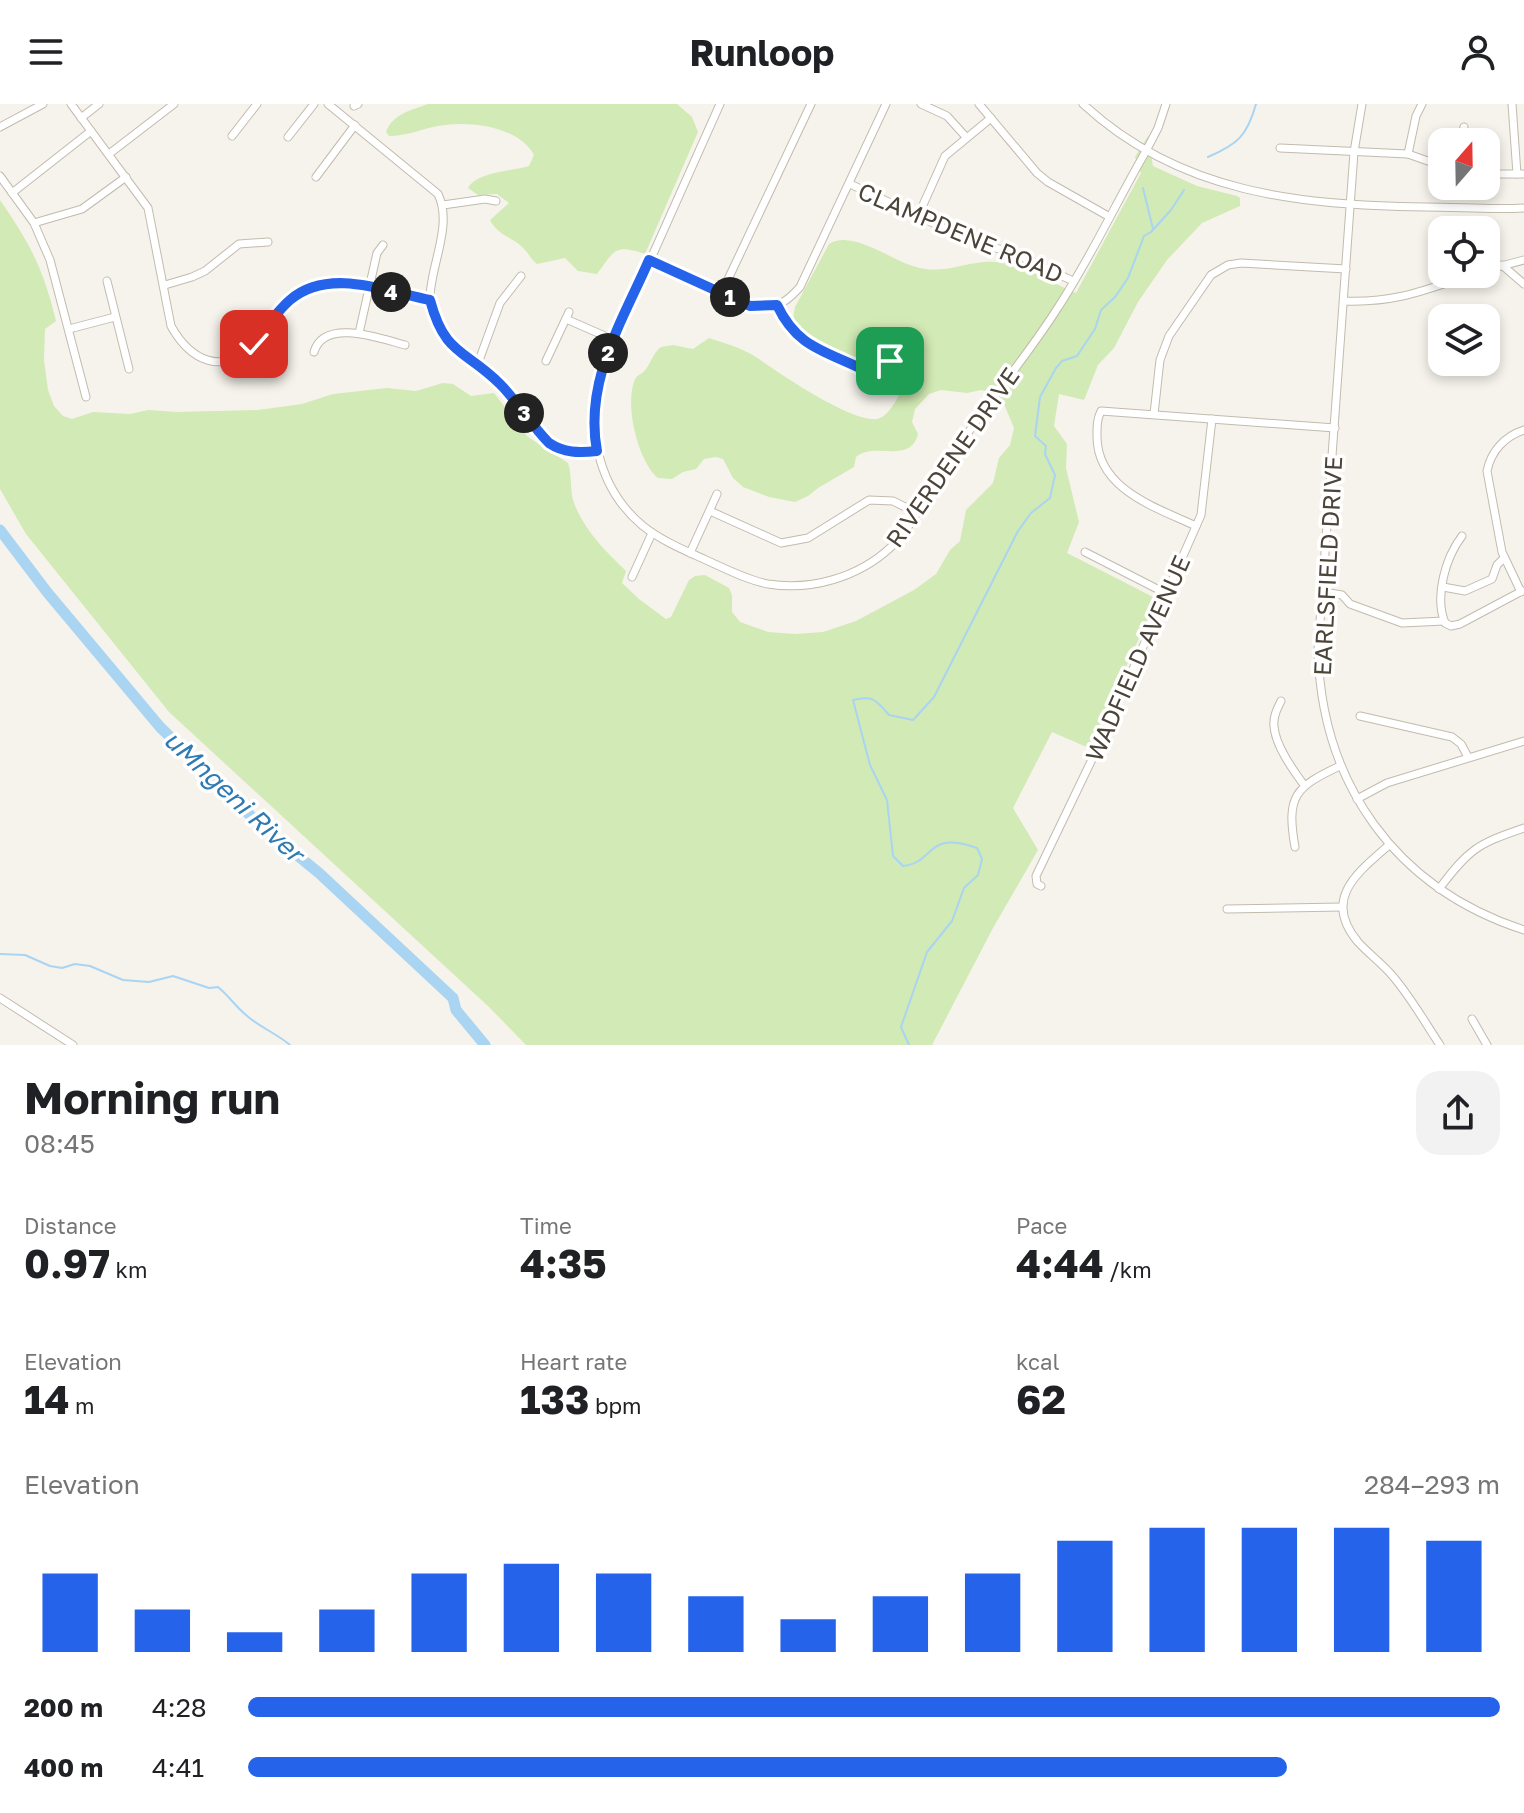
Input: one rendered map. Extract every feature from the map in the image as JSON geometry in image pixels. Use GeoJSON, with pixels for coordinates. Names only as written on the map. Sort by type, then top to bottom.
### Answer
{"type":"FeatureCollection","features":[{"type":"Feature","properties":{"kind":"street"},"geometry":{"type":"LineString","coordinates":[[0,127],[43,104]]}},
{"type":"Feature","properties":{"kind":"street"},"geometry":{"type":"LineString","coordinates":[[71,104],[148,208],[171,326],[191,353],[213,362],[224,362],[246,351],[288,301],[309,288],[332,282],[430,300]]}},
{"type":"Feature","properties":{"kind":"street"},"geometry":{"type":"LineString","coordinates":[[81,118],[99,104]]}},
{"type":"Feature","properties":{"kind":"street"},"geometry":{"type":"LineString","coordinates":[[109,154],[174,104]]}},
{"type":"Feature","properties":{"kind":"street"},"geometry":{"type":"LineString","coordinates":[[232,136],[257,104]]}},
{"type":"Feature","properties":{"kind":"street"},"geometry":{"type":"LineString","coordinates":[[288,137],[314,104]]}},
{"type":"Feature","properties":{"kind":"street"},"geometry":{"type":"LineString","coordinates":[[328,104],[434,188],[443,205],[443,224],[430,300],[436,323],[445,338],[461,355],[497,381],[542,436],[556,448],[577,453],[597,451]]}},
{"type":"Feature","properties":{"kind":"street","name":"RIVERDENE DRIVE"},"geometry":{"type":"LineString","coordinates":[[720,104],[614,340],[596,390],[593,430],[607,480],[622,503],[652,533],[690,553],[760,582],[791,586],[810,585],[852,573],[893,545],[972,427],[1058,308],[1146,151],[1166,104]]}},
{"type":"Feature","properties":{"kind":"street"},"geometry":{"type":"LineString","coordinates":[[721,294],[811,104]]}},
{"type":"Feature","properties":{"kind":"street"},"geometry":{"type":"LineString","coordinates":[[649,260],[750,306],[777,305],[791,297],[800,287],[886,104]]}},
{"type":"Feature","properties":{"kind":"street"},"geometry":{"type":"LineString","coordinates":[[921,104],[947,116],[966,137]]}},
{"type":"Feature","properties":{"kind":"street"},"geometry":{"type":"LineString","coordinates":[[979,104],[1037,173],[1108,216]]}},
{"type":"Feature","properties":{"kind":"street"},"geometry":{"type":"LineString","coordinates":[[1083,104],[1122,137],[1177,167],[1216,182],[1292,199],[1353,206],[1524,208]]}},
{"type":"Feature","properties":{"kind":"street","name":"EARLSFIELD DRIVE"},"geometry":{"type":"LineString","coordinates":[[1362,104],[1354,152],[1353,206],[1323,592],[1319,673],[1327,726],[1340,766],[1357,799],[1389,845],[1439,889],[1474,910],[1524,930]]}},
{"type":"Feature","properties":{"kind":"street"},"geometry":{"type":"LineString","coordinates":[[1408,154],[1416,116],[1422,104]]}},
{"type":"Feature","properties":{"kind":"street"},"geometry":{"type":"LineString","coordinates":[[1500,174],[1521,174],[1512,104]]}},
{"type":"Feature","properties":{"kind":"street"},"geometry":{"type":"LineString","coordinates":[[918,216],[945,156],[991,118]]}},
{"type":"Feature","properties":{"kind":"street"},"geometry":{"type":"LineString","coordinates":[[316,177],[355,125]]}},
{"type":"Feature","properties":{"kind":"street"},"geometry":{"type":"LineString","coordinates":[[1514,127],[1524,126]]}},
{"type":"Feature","properties":{"kind":"street"},"geometry":{"type":"LineString","coordinates":[[12,193],[91,131]]}},
{"type":"Feature","properties":{"kind":"street"},"geometry":{"type":"LineString","coordinates":[[1280,148],[1408,154],[1428,161]]}},
{"type":"Feature","properties":{"kind":"street"},"geometry":{"type":"LineString","coordinates":[[0,176],[34,223],[50,260],[86,397]]}},
{"type":"Feature","properties":{"kind":"street"},"geometry":{"type":"LineString","coordinates":[[34,223],[82,209],[126,177]]}},
{"type":"Feature","properties":{"kind":"street","name":"CLAMPDENE ROAD"},"geometry":{"type":"LineString","coordinates":[[850,184],[976,243],[1011,252],[1073,281]]}},
{"type":"Feature","properties":{"kind":"street"},"geometry":{"type":"LineString","coordinates":[[443,205],[485,199],[496,201]]}},
{"type":"Feature","properties":{"kind":"street"},"geometry":{"type":"LineString","coordinates":[[165,285],[205,271],[239,244],[268,242]]}},
{"type":"Feature","properties":{"kind":"street"},"geometry":{"type":"LineString","coordinates":[[359,333],[377,253],[383,245]]}},
{"type":"Feature","properties":{"kind":"street"},"geometry":{"type":"LineString","coordinates":[[1502,265],[1524,260]]}},
{"type":"Feature","properties":{"kind":"street"},"geometry":{"type":"LineString","coordinates":[[1154,414],[1163,347],[1217,270],[1241,263],[1346,269]]}},
{"type":"Feature","properties":{"kind":"street"},"geometry":{"type":"LineString","coordinates":[[1502,265],[1524,284]]}},
{"type":"Feature","properties":{"kind":"street"},"geometry":{"type":"LineString","coordinates":[[477,366],[500,303],[521,276]]}},
{"type":"Feature","properties":{"kind":"street"},"geometry":{"type":"LineString","coordinates":[[107,281],[129,369]]}},
{"type":"Feature","properties":{"kind":"street"},"geometry":{"type":"LineString","coordinates":[[1344,301],[1385,301],[1428,286]]}},
{"type":"Feature","properties":{"kind":"street"},"geometry":{"type":"LineString","coordinates":[[777,305],[786,323],[800,339],[862,369],[873,371],[890,361],[903,363],[905,369],[899,382]]}},
{"type":"Feature","properties":{"kind":"street"},"geometry":{"type":"LineString","coordinates":[[546,361],[567,315],[614,340]]}},
{"type":"Feature","properties":{"kind":"street"},"geometry":{"type":"LineString","coordinates":[[69,329],[115,317]]}},
{"type":"Feature","properties":{"kind":"street"},"geometry":{"type":"LineString","coordinates":[[314,352],[315,346],[323,339],[347,332],[405,345]]}},
{"type":"Feature","properties":{"kind":"street"},"geometry":{"type":"LineString","coordinates":[[1196,526],[1138,499],[1119,486],[1105,469],[1097,446],[1100,413],[1154,414],[1335,428]]}},
{"type":"Feature","properties":{"kind":"street","name":"WADFIELD AVENUE"},"geometry":{"type":"LineString","coordinates":[[1041,886],[1037,884],[1036,876],[1108,726],[1196,526],[1204,504],[1212,419]]}},
{"type":"Feature","properties":{"kind":"street"},"geometry":{"type":"LineString","coordinates":[[1323,592],[1342,595],[1350,604],[1402,623],[1444,621],[1451,626],[1522,591],[1504,558],[1487,471],[1496,450],[1506,439],[1524,430]]}},
{"type":"Feature","properties":{"kind":"street"},"geometry":{"type":"LineString","coordinates":[[690,553],[717,494]]}},
{"type":"Feature","properties":{"kind":"street"},"geometry":{"type":"LineString","coordinates":[[710,511],[781,543],[808,538],[869,500],[893,501],[917,513]]}},
{"type":"Feature","properties":{"kind":"street"},"geometry":{"type":"LineString","coordinates":[[632,577],[652,533]]}},
{"type":"Feature","properties":{"kind":"street"},"geometry":{"type":"LineString","coordinates":[[1444,621],[1440,604],[1448,555],[1462,536]]}},
{"type":"Feature","properties":{"kind":"street"},"geometry":{"type":"LineString","coordinates":[[1085,552],[1167,594]]}},
{"type":"Feature","properties":{"kind":"street"},"geometry":{"type":"LineString","coordinates":[[1443,587],[1465,591],[1492,579],[1497,565],[1504,558]]}},
{"type":"Feature","properties":{"kind":"street"},"geometry":{"type":"LineString","coordinates":[[1281,701],[1274,717],[1274,729],[1304,785]]}},
{"type":"Feature","properties":{"kind":"street"},"geometry":{"type":"LineString","coordinates":[[1360,716],[1452,737],[1461,744],[1468,757]]}},
{"type":"Feature","properties":{"kind":"street"},"geometry":{"type":"LineString","coordinates":[[1357,799],[1387,783],[1524,741]]}},
{"type":"Feature","properties":{"kind":"street"},"geometry":{"type":"LineString","coordinates":[[1295,847],[1291,815],[1304,785],[1340,766]]}},
{"type":"Feature","properties":{"kind":"street"},"geometry":{"type":"LineString","coordinates":[[1439,889],[1459,862],[1485,841],[1524,828]]}},
{"type":"Feature","properties":{"kind":"street"},"geometry":{"type":"LineString","coordinates":[[1389,845],[1353,879],[1342,907],[1353,935],[1397,982],[1438,1044]]}},
{"type":"Feature","properties":{"kind":"street"},"geometry":{"type":"LineString","coordinates":[[1227,909],[1342,907]]}},
{"type":"Feature","properties":{"kind":"street"},"geometry":{"type":"LineString","coordinates":[[0,998],[73,1045]]}},
{"type":"Feature","properties":{"kind":"street"},"geometry":{"type":"LineString","coordinates":[[1472,1019],[1487,1045]]}},
{"type":"Feature","properties":{"kind":"green space"},"geometry":{"type":"Polygon","coordinates":[[[428,104],[677,104],[692,117],[698,132],[645,254],[616,251],[597,274],[578,271],[565,258],[537,264],[519,244],[497,230],[490,220],[509,203],[497,194],[478,195],[468,188],[486,175],[529,166],[534,155],[517,137],[492,127],[464,124],[438,126],[395,136],[389,136],[386,132],[398,117],[428,104]]]}},
{"type":"Feature","properties":{"kind":"green space"},"geometry":{"type":"Polygon","coordinates":[[[1148,136],[1153,166],[1197,186],[1237,196],[1240,206],[1202,223],[1167,260],[1138,302],[1114,348],[1098,365],[1084,400],[1059,394],[1054,426],[1067,444],[1066,468],[1079,522],[1067,553],[1157,599],[1089,748],[1052,732],[1013,808],[1038,850],[932,1045],[526,1045],[489,1007],[169,712],[26,534],[0,489],[0,200],[35,258],[51,302],[56,321],[45,329],[44,360],[48,390],[54,406],[63,416],[72,419],[93,412],[130,414],[148,410],[258,410],[302,404],[333,394],[387,388],[416,391],[443,383],[453,384],[471,396],[494,393],[528,437],[568,463],[573,500],[588,530],[626,571],[622,583],[666,619],[671,617],[689,580],[705,575],[729,588],[732,612],[740,622],[768,632],[823,632],[856,621],[914,590],[936,574],[950,550],[960,541],[966,510],[993,483],[999,458],[1010,445],[1014,428],[1004,404],[990,392],[981,390],[967,393],[941,390],[929,394],[915,409],[912,422],[918,434],[908,448],[864,453],[856,457],[854,467],[795,502],[769,497],[743,487],[733,478],[723,459],[716,457],[704,459],[696,469],[672,479],[658,478],[645,459],[635,433],[631,405],[636,377],[661,347],[673,345],[693,349],[709,338],[751,354],[833,405],[865,418],[877,419],[889,411],[899,394],[911,361],[898,355],[867,359],[847,355],[817,340],[793,320],[795,307],[829,244],[849,240],[925,269],[983,262],[1007,264],[1076,293],[1141,173],[1135,157],[1148,136]]]}},
{"type":"Feature","properties":{"kind":"waterway"},"geometry":{"type":"LineString","coordinates":[[1208,157],[1240,138],[1256,104]]}},
{"type":"Feature","properties":{"kind":"waterway"},"geometry":{"type":"LineString","coordinates":[[1143,188],[1153,229]]}},
{"type":"Feature","properties":{"kind":"waterway"},"geometry":{"type":"LineString","coordinates":[[909,1045],[901,1027],[927,952],[952,921],[964,888],[978,875],[982,859],[977,848],[960,843],[939,845],[921,859],[903,866],[893,856],[887,800],[870,765],[853,700],[870,699],[889,715],[913,720],[934,697],[1018,531],[1031,513],[1050,498],[1055,475],[1045,454],[1046,446],[1035,436],[1040,397],[1062,361],[1077,356],[1095,329],[1101,310],[1128,278],[1144,236],[1171,210],[1184,190]]}},
{"type":"Feature","properties":{"kind":"waterway","name":"uMngeni River"},"geometry":{"type":"LineString","coordinates":[[0,530],[47,592],[160,727],[259,824],[319,873],[453,998],[456,1010],[485,1045]]}},
{"type":"Feature","properties":{"kind":"waterway"},"geometry":{"type":"LineString","coordinates":[[0,954],[25,955],[62,968],[75,964],[90,966],[123,980],[149,982],[173,976],[209,988],[218,987],[242,1012],[290,1045]]}},
{"type":"Feature","properties":{"kind":"route"},"geometry":{"type":"LineString","coordinates":[[254,344],[288,301],[298,293],[321,284],[347,283],[430,300],[436,323],[455,349],[509,393],[549,443],[577,453],[597,451],[593,430],[596,390],[603,366],[649,260],[750,306],[777,305],[786,323],[800,339],[862,369],[873,371],[890,361]]}}]}
